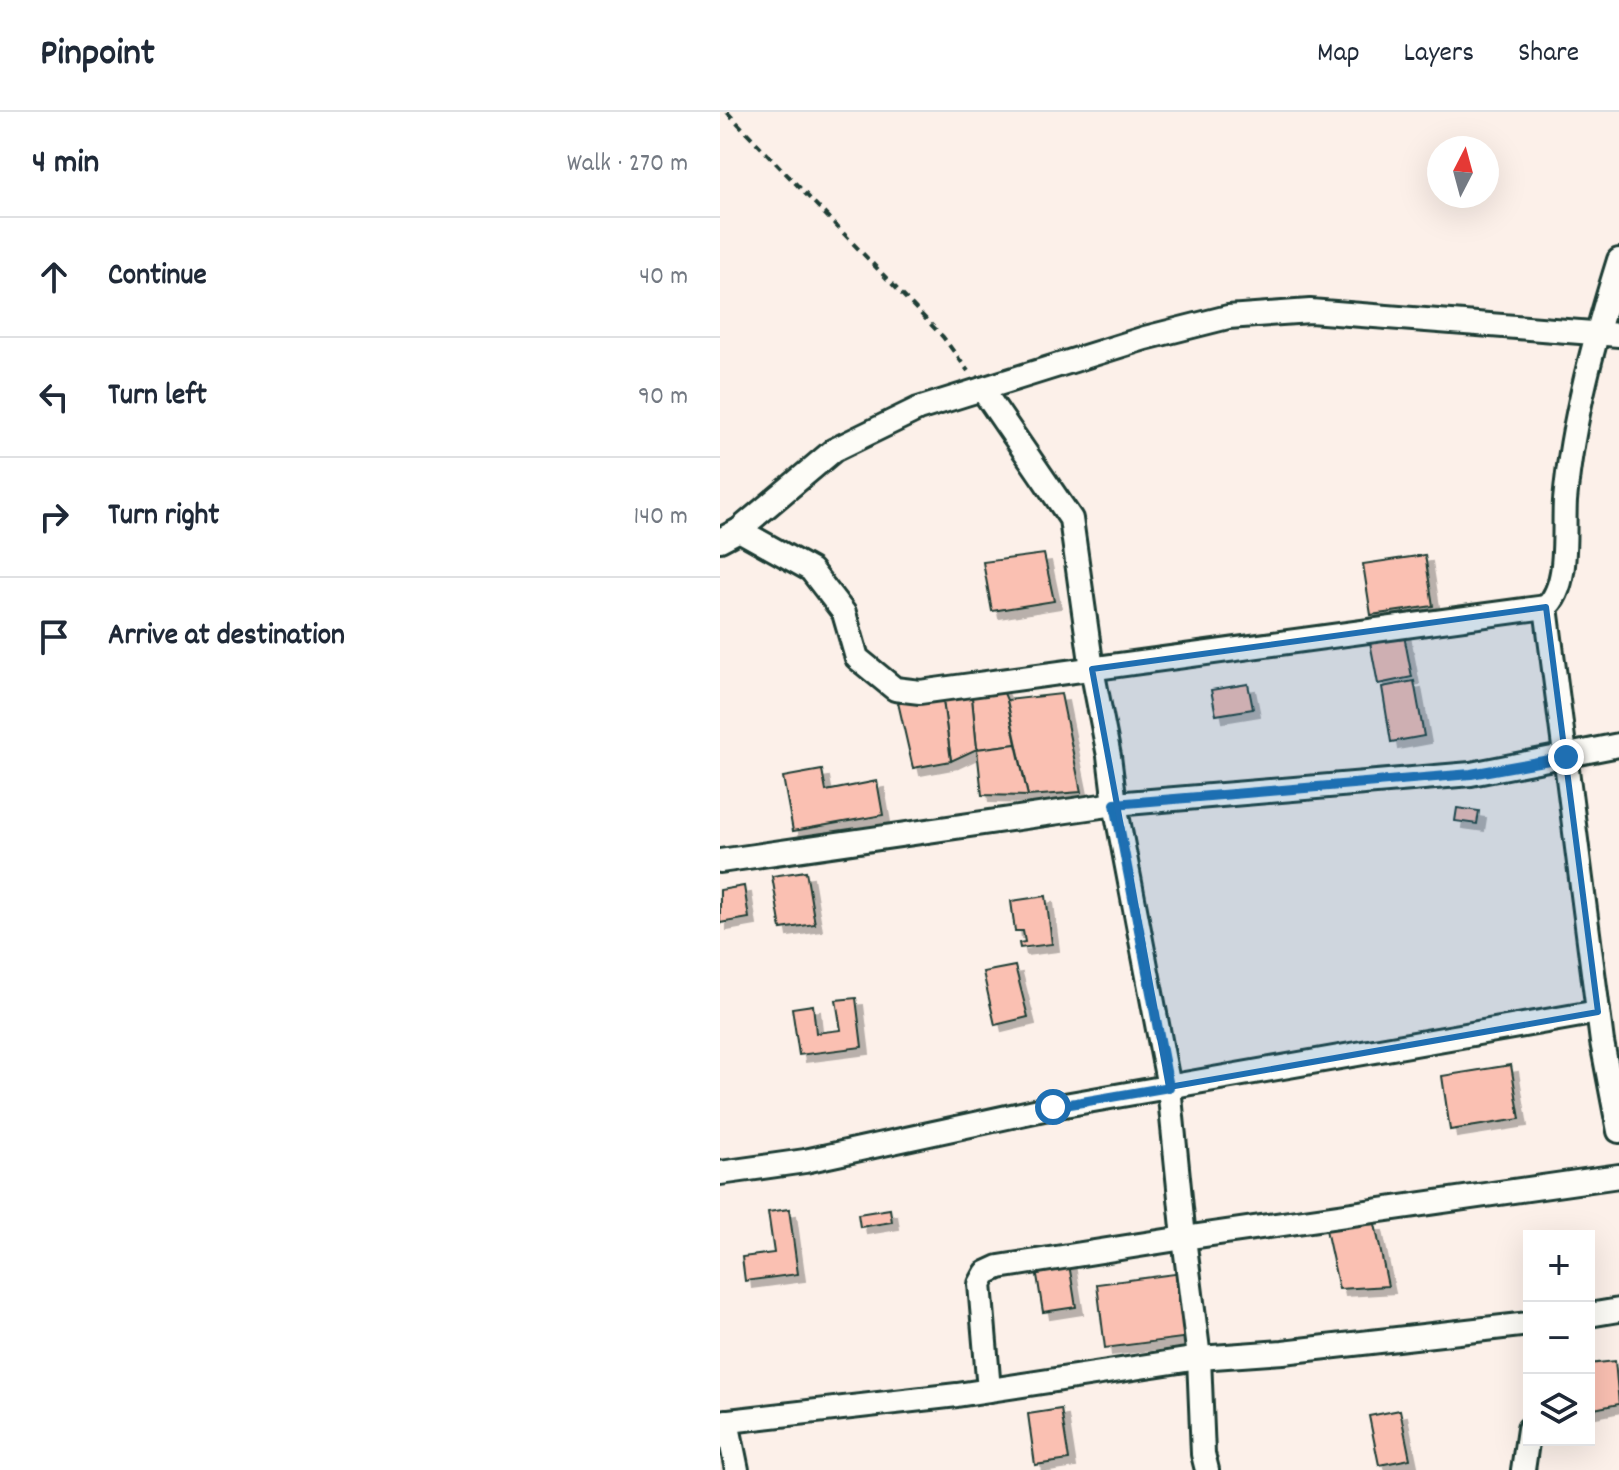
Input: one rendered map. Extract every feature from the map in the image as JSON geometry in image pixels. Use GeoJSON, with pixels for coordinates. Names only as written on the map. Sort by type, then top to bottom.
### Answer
{"type":"FeatureCollection","features":[{"type":"Feature","properties":{"kind":"street"},"geometry":{"type":"LineString","coordinates":[[1609,335],[1310,311],[1228,317],[1145,338],[918,409],[834,450],[730,535],[811,570],[844,613],[857,658],[895,689],[920,692],[1546,607],[1554,600],[1564,556],[1565,501],[1576,426],[1609,335],[1619,260]]}},
{"type":"Feature","properties":{"kind":"street"},"geometry":{"type":"LineString","coordinates":[[982,389],[1071,519],[1115,804],[1169,1087],[1199,1358],[1203,1454],[1207,1470]]}},
{"type":"Feature","properties":{"kind":"street"},"geometry":{"type":"LineString","coordinates":[[1546,607],[1598,1012],[1619,1131]]}},
{"type":"Feature","properties":{"kind":"street"},"geometry":{"type":"LineString","coordinates":[[720,861],[1115,804],[1471,774],[1619,745]]}},
{"type":"Feature","properties":{"kind":"street"},"geometry":{"type":"LineString","coordinates":[[720,1173],[805,1161],[1053,1107],[1598,1012]]}},
{"type":"Feature","properties":{"kind":"street"},"geometry":{"type":"LineString","coordinates":[[989,1390],[980,1284],[986,1273],[999,1267],[1619,1176]]}},
{"type":"Feature","properties":{"kind":"street"},"geometry":{"type":"LineString","coordinates":[[1595,1314],[1619,1310]]}},
{"type":"Feature","properties":{"kind":"street"},"geometry":{"type":"LineString","coordinates":[[737,1470],[723,1421],[989,1390],[1199,1358],[1283,1352],[1523,1325]]}},
{"type":"Feature","properties":{"kind":"street"},"geometry":{"type":"LineString","coordinates":[[1523,1470],[1525,1446]]}},
{"type":"Feature","properties":{"kind":"path"},"geometry":{"type":"LineString","coordinates":[[727,112],[943,337],[982,389]]}},
{"type":"Feature","properties":{"kind":"highlighted area"},"geometry":{"type":"Polygon","coordinates":[[[1546,607],[1598,1012],[1169,1087],[1092,669],[1546,607]]]}},
{"type":"Feature","properties":{"kind":"building"},"geometry":{"type":"Polygon","coordinates":[[[1044,554],[1054,601],[992,611],[983,562],[1044,554]]]}},
{"type":"Feature","properties":{"kind":"building"},"geometry":{"type":"Polygon","coordinates":[[[1425,555],[1433,606],[1371,615],[1363,564],[1425,555]]]}},
{"type":"Feature","properties":{"kind":"building"},"geometry":{"type":"Polygon","coordinates":[[[1403,630],[1412,677],[1378,684],[1369,637],[1403,630]]]}},
{"type":"Feature","properties":{"kind":"building"},"geometry":{"type":"Polygon","coordinates":[[[1414,681],[1424,736],[1391,742],[1382,687],[1414,681]]]}},
{"type":"Feature","properties":{"kind":"building"},"geometry":{"type":"Polygon","coordinates":[[[1000,684],[1007,700],[1016,744],[977,749],[971,688],[1000,684]]]}},
{"type":"Feature","properties":{"kind":"building"},"geometry":{"type":"Polygon","coordinates":[[[1248,684],[1253,709],[1216,715],[1211,690],[1248,684]]]}},
{"type":"Feature","properties":{"kind":"building"},"geometry":{"type":"Polygon","coordinates":[[[971,688],[977,749],[951,761],[942,693],[971,688]]]}},
{"type":"Feature","properties":{"kind":"building"},"geometry":{"type":"Polygon","coordinates":[[[942,693],[951,761],[913,768],[897,698],[942,693]]]}},
{"type":"Feature","properties":{"kind":"building"},"geometry":{"type":"Polygon","coordinates":[[[1061,694],[1081,792],[1028,796],[1007,700],[1061,694]]]}},
{"type":"Feature","properties":{"kind":"building"},"geometry":{"type":"Polygon","coordinates":[[[1016,744],[1028,796],[982,795],[977,749],[1016,744]]]}},
{"type":"Feature","properties":{"kind":"building"},"geometry":{"type":"Polygon","coordinates":[[[822,770],[826,791],[877,781],[883,815],[793,831],[783,777],[822,770]]]}},
{"type":"Feature","properties":{"kind":"building"},"geometry":{"type":"Polygon","coordinates":[[[1457,808],[1479,811],[1477,824],[1455,821],[1457,808]]]}},
{"type":"Feature","properties":{"kind":"building"},"geometry":{"type":"Polygon","coordinates":[[[806,871],[815,924],[781,929],[772,876],[806,871]]]}},
{"type":"Feature","properties":{"kind":"building"},"geometry":{"type":"Polygon","coordinates":[[[744,886],[749,918],[720,923],[720,890],[744,886]]]}},
{"type":"Feature","properties":{"kind":"building"},"geometry":{"type":"Polygon","coordinates":[[[1046,896],[1052,944],[1020,948],[1019,943],[1025,942],[1023,931],[1015,931],[1011,901],[1046,896]]]}},
{"type":"Feature","properties":{"kind":"building"},"geometry":{"type":"Polygon","coordinates":[[[1015,966],[1028,1017],[995,1025],[983,972],[1015,966]]]}},
{"type":"Feature","properties":{"kind":"building"},"geometry":{"type":"Polygon","coordinates":[[[856,998],[862,1047],[799,1055],[792,1008],[813,1005],[816,1033],[841,1030],[836,1000],[856,998]]]}},
{"type":"Feature","properties":{"kind":"building"},"geometry":{"type":"Polygon","coordinates":[[[1511,1065],[1520,1119],[1450,1130],[1442,1076],[1511,1065]]]}},
{"type":"Feature","properties":{"kind":"building"},"geometry":{"type":"Polygon","coordinates":[[[789,1209],[798,1274],[745,1281],[742,1257],[774,1253],[768,1212],[789,1209]]]}},
{"type":"Feature","properties":{"kind":"building"},"geometry":{"type":"Polygon","coordinates":[[[890,1209],[892,1222],[860,1227],[858,1214],[890,1209]]]}},
{"type":"Feature","properties":{"kind":"building"},"geometry":{"type":"Polygon","coordinates":[[[1375,1224],[1388,1286],[1339,1289],[1325,1225],[1375,1224]]]}},
{"type":"Feature","properties":{"kind":"building"},"geometry":{"type":"Polygon","coordinates":[[[1068,1258],[1076,1307],[1043,1312],[1035,1263],[1068,1258]]]}},
{"type":"Feature","properties":{"kind":"building"},"geometry":{"type":"Polygon","coordinates":[[[1182,1273],[1190,1337],[1105,1348],[1097,1284],[1182,1273]]]}},
{"type":"Feature","properties":{"kind":"building"},"geometry":{"type":"Polygon","coordinates":[[[1615,1361],[1619,1404],[1595,1409],[1595,1363],[1615,1361]]]}},
{"type":"Feature","properties":{"kind":"building"},"geometry":{"type":"Polygon","coordinates":[[[1061,1409],[1069,1460],[1035,1465],[1028,1414],[1061,1409]]]}},
{"type":"Feature","properties":{"kind":"building"},"geometry":{"type":"Polygon","coordinates":[[[1400,1410],[1410,1459],[1379,1465],[1369,1416],[1400,1410]]]}},
{"type":"Feature","properties":{"kind":"route"},"geometry":{"type":"LineString","coordinates":[[1053,1107],[1169,1087],[1115,804],[1471,774],[1566,757]]}}]}
